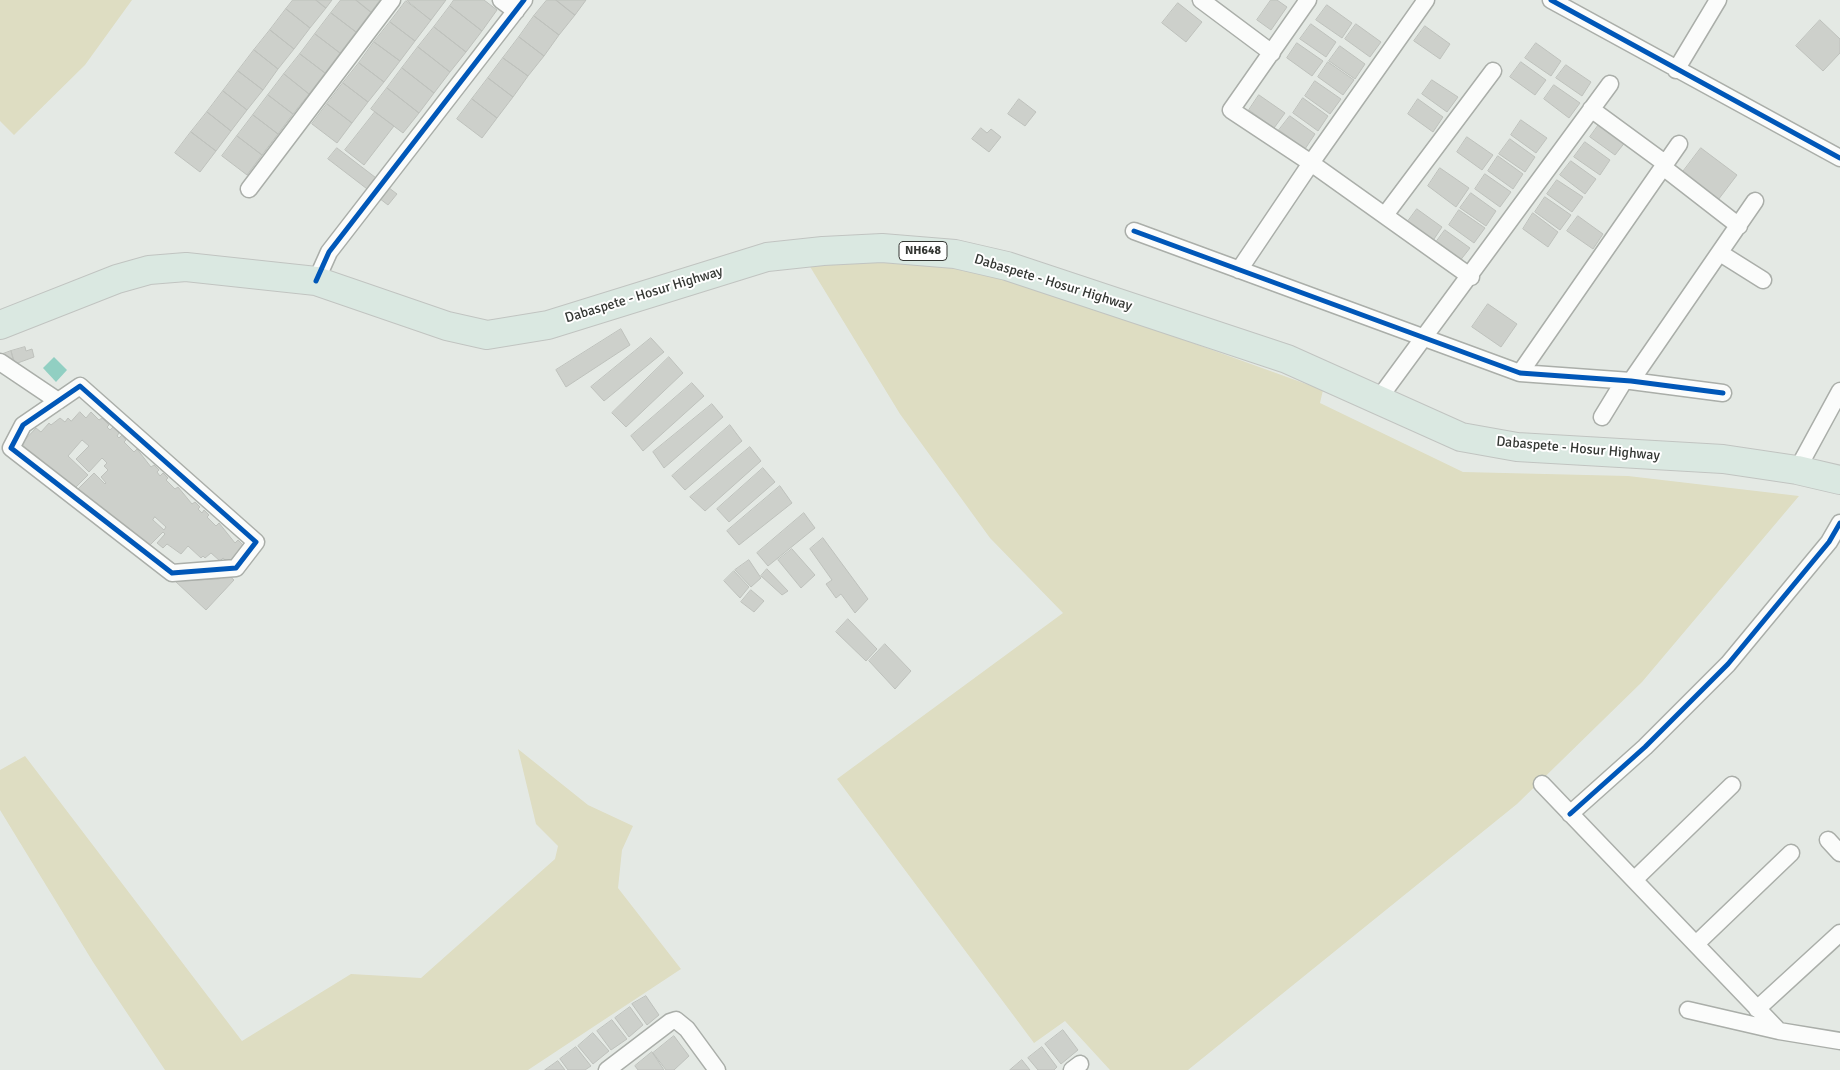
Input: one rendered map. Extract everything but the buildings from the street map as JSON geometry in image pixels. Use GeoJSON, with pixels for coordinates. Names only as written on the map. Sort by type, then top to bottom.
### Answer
{"type":"FeatureCollection","features":[{"type":"Feature","properties":{"kind":"highway","name":"Dabaspete - Hosur Highway"},"geometry":{"type":"LineString","coordinates":[[0,326],[117,279],[149,270],[186,267],[316,281],[339,287],[447,326],[487,335],[548,325],[767,257],[823,251],[882,248],[956,254],[1007,266],[1286,359],[1461,437],[1508,445],[1723,459],[1797,470],[1840,480]]}},
{"type":"Feature","properties":{"kind":"street"},"geometry":{"type":"LineString","coordinates":[[249,189],[392,0]]}},
{"type":"Feature","properties":{"kind":"street"},"geometry":{"type":"LineString","coordinates":[[316,281],[330,252],[520,5],[501,0]]}},
{"type":"Feature","properties":{"kind":"street"},"geometry":{"type":"LineString","coordinates":[[1201,0],[1272,52]]}},
{"type":"Feature","properties":{"kind":"street"},"geometry":{"type":"LineString","coordinates":[[1308,0],[1231,110],[1311,162],[1471,277]]}},
{"type":"Feature","properties":{"kind":"street"},"geometry":{"type":"LineString","coordinates":[[1239,270],[1311,162],[1426,0]]}},
{"type":"Feature","properties":{"kind":"street"},"geometry":{"type":"LineString","coordinates":[[1551,0],[1840,158]]}},
{"type":"Feature","properties":{"kind":"street"},"geometry":{"type":"LineString","coordinates":[[1676,70],[1718,0]]}},
{"type":"Feature","properties":{"kind":"street"},"geometry":{"type":"LineString","coordinates":[[1385,215],[1493,71]]}},
{"type":"Feature","properties":{"kind":"street"},"geometry":{"type":"LineString","coordinates":[[1377,401],[1422,338],[1471,277],[1610,84]]}},
{"type":"Feature","properties":{"kind":"street"},"geometry":{"type":"LineString","coordinates":[[1591,109],[1739,226]]}},
{"type":"Feature","properties":{"kind":"street"},"geometry":{"type":"LineString","coordinates":[[1520,373],[1679,144]]}},
{"type":"Feature","properties":{"kind":"street"},"geometry":{"type":"LineString","coordinates":[[1602,417],[1720,254],[1755,201]]}},
{"type":"Feature","properties":{"kind":"street"},"geometry":{"type":"LineString","coordinates":[[1134,231],[1520,373],[1627,381],[1723,393]]}},
{"type":"Feature","properties":{"kind":"street"},"geometry":{"type":"LineString","coordinates":[[1720,254],[1763,280]]}},
{"type":"Feature","properties":{"kind":"street"},"geometry":{"type":"LineString","coordinates":[[0,362],[58,401]]}},
{"type":"Feature","properties":{"kind":"street"},"geometry":{"type":"LineString","coordinates":[[80,386],[256,542],[236,568],[172,573],[11,448],[23,425],[58,401],[80,386]]}},
{"type":"Feature","properties":{"kind":"street"},"geometry":{"type":"LineString","coordinates":[[1797,470],[1840,392]]}},
{"type":"Feature","properties":{"kind":"street"},"geometry":{"type":"LineString","coordinates":[[1570,814],[1645,747],[1728,664],[1830,542],[1840,523]]}},
{"type":"Feature","properties":{"kind":"street"},"geometry":{"type":"LineString","coordinates":[[1542,784],[1779,1031]]}},
{"type":"Feature","properties":{"kind":"street"},"geometry":{"type":"LineString","coordinates":[[1634,880],[1732,785]]}},
{"type":"Feature","properties":{"kind":"street"},"geometry":{"type":"LineString","coordinates":[[1828,840],[1840,853]]}},
{"type":"Feature","properties":{"kind":"street"},"geometry":{"type":"LineString","coordinates":[[1696,944],[1791,853]]}},
{"type":"Feature","properties":{"kind":"street"},"geometry":{"type":"LineString","coordinates":[[1758,1009],[1840,933]]}},
{"type":"Feature","properties":{"kind":"street"},"geometry":{"type":"LineString","coordinates":[[1688,1010],[1779,1031],[1840,1041]]}},
{"type":"Feature","properties":{"kind":"street"},"geometry":{"type":"LineString","coordinates":[[607,1070],[670,1022],[676,1020],[687,1029],[717,1070]]}},
{"type":"Feature","properties":{"kind":"shaded area"},"geometry":{"type":"Polygon","coordinates":[[[0,0],[132,0],[85,65],[14,135],[0,121],[0,0]]]}},
{"type":"Feature","properties":{"kind":"shaded area"},"geometry":{"type":"Polygon","coordinates":[[[902,261],[977,272],[1104,311],[1323,390],[1320,403],[1463,472],[1628,476],[1799,496],[1642,682],[1517,804],[1188,1070],[1110,1070],[1065,1021],[1034,1043],[837,779],[1063,613],[990,538],[900,414],[809,265],[902,261]]]}},
{"type":"Feature","properties":{"kind":"shaded area"},"geometry":{"type":"Polygon","coordinates":[[[54,357],[67,370],[56,382],[43,368],[54,357]]]}},
{"type":"Feature","properties":{"kind":"shaded area"},"geometry":{"type":"Polygon","coordinates":[[[518,749],[588,805],[633,826],[622,850],[618,888],[681,969],[528,1070],[165,1070],[93,962],[0,810],[0,770],[25,756],[242,1041],[351,974],[421,978],[555,859],[558,846],[536,824],[518,749]]]}},
{"type":"Feature","properties":{"kind":"cycle path"},"geometry":{"type":"LineString","coordinates":[[316,281],[329,252],[524,0]]}},
{"type":"Feature","properties":{"kind":"cycle path"},"geometry":{"type":"LineString","coordinates":[[1551,0],[1840,158]]}},
{"type":"Feature","properties":{"kind":"cycle path"},"geometry":{"type":"LineString","coordinates":[[1134,231],[1520,373],[1631,381],[1723,393]]}},
{"type":"Feature","properties":{"kind":"cycle path"},"geometry":{"type":"LineString","coordinates":[[80,386],[256,542],[236,568],[172,573],[11,448],[23,425],[80,386]]}},
{"type":"Feature","properties":{"kind":"cycle path"},"geometry":{"type":"LineString","coordinates":[[1570,814],[1645,747],[1728,664],[1829,542],[1840,523]]}}]}
